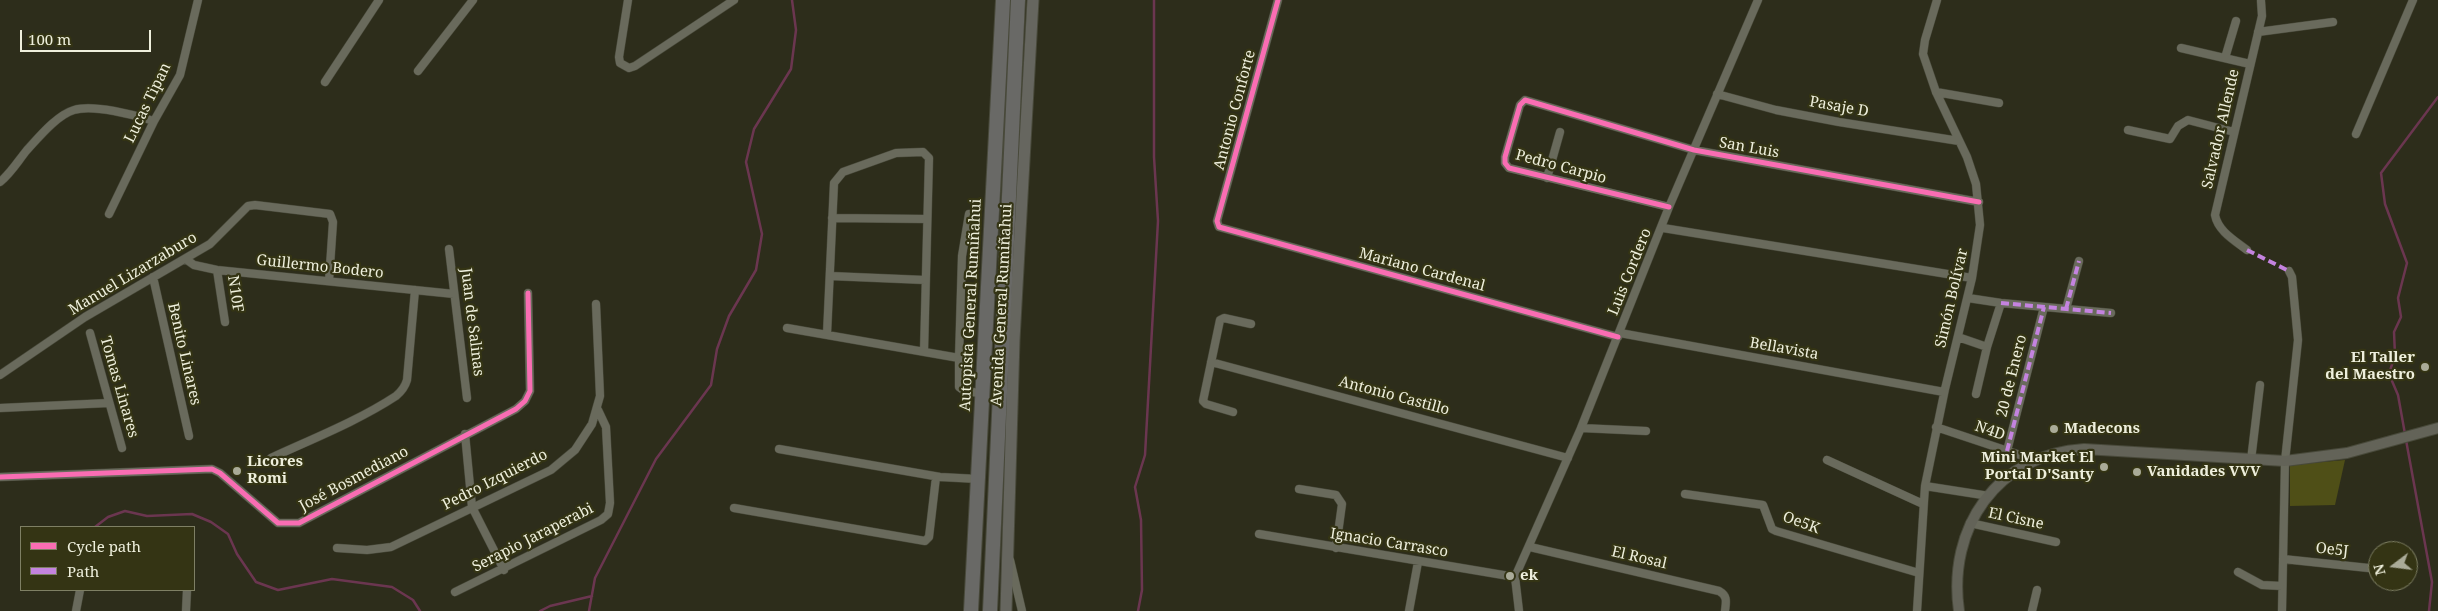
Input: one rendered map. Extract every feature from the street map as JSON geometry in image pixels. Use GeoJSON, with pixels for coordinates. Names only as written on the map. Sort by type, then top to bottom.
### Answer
{"type":"FeatureCollection","features":[{"type":"Feature","properties":{"kind":"highway","name":"Autopista General Rumiñahui"},"geometry":{"type":"LineString","coordinates":[[971,611],[1003,0]]}},
{"type":"Feature","properties":{"kind":"highway"},"geometry":{"type":"LineString","coordinates":[[990,611],[1018,0]]}},
{"type":"Feature","properties":{"kind":"main road","name":"Avenida General Rumiñahui"},"geometry":{"type":"LineString","coordinates":[[1006,611],[1014,340],[1033,0]]}},
{"type":"Feature","properties":{"kind":"main road"},"geometry":{"type":"LineString","coordinates":[[1959,611],[1958,567],[1960,549],[1970,523],[1988,496],[2016,470],[2035,460],[2057,452],[2084,449],[2251,460],[2286,461],[2326,458],[2438,428]]}},
{"type":"Feature","properties":{"kind":"street","name":"Lucas Tipan"},"geometry":{"type":"LineString","coordinates":[[109,214],[154,121],[180,75],[198,0]]}},
{"type":"Feature","properties":{"kind":"street"},"geometry":{"type":"LineString","coordinates":[[325,82],[379,0]]}},
{"type":"Feature","properties":{"kind":"street"},"geometry":{"type":"LineString","coordinates":[[418,71],[473,0]]}},
{"type":"Feature","properties":{"kind":"street"},"geometry":{"type":"LineString","coordinates":[[628,0],[619,57],[620,63],[628,68],[635,66],[734,0]]}},
{"type":"Feature","properties":{"kind":"street","name":"Antonio Conforte"},"geometry":{"type":"LineString","coordinates":[[1219,227],[1217,221],[1278,0]]}},
{"type":"Feature","properties":{"kind":"street","name":"Luis Cordero"},"geometry":{"type":"LineString","coordinates":[[1515,577],[1530,547],[1581,428],[1716,94],[1758,0]]}},
{"type":"Feature","properties":{"kind":"street","name":"Simón Bolívar"},"geometry":{"type":"LineString","coordinates":[[1917,611],[1925,486],[1944,392],[1968,298],[1980,225],[1976,184],[1959,141],[1936,92],[1923,54],[1925,40],[1937,0]]}},
{"type":"Feature","properties":{"kind":"street","name":"Salvador Allende"},"geometry":{"type":"LineString","coordinates":[[2247,250],[2221,230],[2216,222],[2215,215],[2262,16],[2261,0]]}},
{"type":"Feature","properties":{"kind":"street"},"geometry":{"type":"LineString","coordinates":[[2356,134],[2413,0]]}},
{"type":"Feature","properties":{"kind":"street"},"geometry":{"type":"LineString","coordinates":[[2225,58],[2236,21]]}},
{"type":"Feature","properties":{"kind":"street"},"geometry":{"type":"LineString","coordinates":[[2258,32],[2333,22]]}},
{"type":"Feature","properties":{"kind":"street"},"geometry":{"type":"LineString","coordinates":[[2181,48],[2250,64]]}},
{"type":"Feature","properties":{"kind":"street"},"geometry":{"type":"LineString","coordinates":[[1936,92],[1999,103]]}},
{"type":"Feature","properties":{"kind":"street","name":"Pasaje D"},"geometry":{"type":"LineString","coordinates":[[1716,94],[1794,113],[1959,141]]}},
{"type":"Feature","properties":{"kind":"street","name":"San Luis"},"geometry":{"type":"LineString","coordinates":[[1520,105],[1525,100],[1694,150],[1979,202]]}},
{"type":"Feature","properties":{"kind":"street","name":"Pedro Carpio"},"geometry":{"type":"LineString","coordinates":[[1520,105],[1505,157],[1505,163],[1510,168],[1669,208]]}},
{"type":"Feature","properties":{"kind":"street"},"geometry":{"type":"LineString","coordinates":[[0,182],[14,170],[42,135],[61,117],[72,110],[83,108],[101,110],[154,121]]}},
{"type":"Feature","properties":{"kind":"street"},"geometry":{"type":"LineString","coordinates":[[2128,130],[2170,140],[2178,126],[2188,120],[2234,132]]}},
{"type":"Feature","properties":{"kind":"street"},"geometry":{"type":"LineString","coordinates":[[1547,178],[1560,132]]}},
{"type":"Feature","properties":{"kind":"street"},"geometry":{"type":"LineString","coordinates":[[827,334],[834,183],[843,172],[896,153],[924,152],[929,158],[924,352]]}},
{"type":"Feature","properties":{"kind":"street","name":"Manuel Lizarzaburo"},"geometry":{"type":"LineString","coordinates":[[0,375],[85,317],[186,260],[210,244],[248,206],[255,205],[330,214],[333,222],[328,281]]}},
{"type":"Feature","properties":{"kind":"street"},"geometry":{"type":"LineString","coordinates":[[969,214],[962,256],[959,387],[963,390],[983,394]]}},
{"type":"Feature","properties":{"kind":"street"},"geometry":{"type":"LineString","coordinates":[[832,218],[927,219]]}},
{"type":"Feature","properties":{"kind":"street","name":"Mariano Cardenal"},"geometry":{"type":"LineString","coordinates":[[1219,227],[1619,335]]}},
{"type":"Feature","properties":{"kind":"street"},"geometry":{"type":"LineString","coordinates":[[1663,228],[1972,278]]}},
{"type":"Feature","properties":{"kind":"street","name":"Juan de Salinas"},"geometry":{"type":"LineString","coordinates":[[449,249],[467,398]]}},
{"type":"Feature","properties":{"kind":"street","name":"Guillermo Bodero"},"geometry":{"type":"LineString","coordinates":[[186,260],[194,265],[217,270],[454,294]]}},
{"type":"Feature","properties":{"kind":"street"},"geometry":{"type":"LineString","coordinates":[[2066,309],[2079,261]]}},
{"type":"Feature","properties":{"kind":"street","name":"N10F"},"geometry":{"type":"LineString","coordinates":[[217,270],[225,322]]}},
{"type":"Feature","properties":{"kind":"street"},"geometry":{"type":"LineString","coordinates":[[2282,611],[2286,461],[2298,340],[2292,277],[2288,271]]}},
{"type":"Feature","properties":{"kind":"street"},"geometry":{"type":"LineString","coordinates":[[830,276],[925,280]]}},
{"type":"Feature","properties":{"kind":"street","name":"Benito Linares"},"geometry":{"type":"LineString","coordinates":[[153,277],[189,436]]}},
{"type":"Feature","properties":{"kind":"street"},"geometry":{"type":"LineString","coordinates":[[271,458],[350,421],[397,395],[404,389],[407,380],[415,290]]}},
{"type":"Feature","properties":{"kind":"street","name":"José Bosmediano"},"geometry":{"type":"LineString","coordinates":[[0,477],[212,469],[220,473],[278,523],[292,524],[516,409],[525,401],[530,391],[528,293]]}},
{"type":"Feature","properties":{"kind":"street"},"geometry":{"type":"LineString","coordinates":[[1968,298],[2001,303],[2111,313]]}},
{"type":"Feature","properties":{"kind":"street"},"geometry":{"type":"LineString","coordinates":[[1976,394],[1987,347],[2001,303]]}},
{"type":"Feature","properties":{"kind":"street","name":"Pedro Izquierdo"},"geometry":{"type":"LineString","coordinates":[[337,548],[367,550],[391,547],[550,470],[575,450],[592,424],[598,410],[600,396],[596,304]]}},
{"type":"Feature","properties":{"kind":"street","name":"20 de Enero"},"geometry":{"type":"LineString","coordinates":[[2007,451],[2044,307]]}},
{"type":"Feature","properties":{"kind":"street"},"geometry":{"type":"LineString","coordinates":[[1233,412],[1206,404],[1203,401],[1220,320],[1224,318],[1251,324]]}},
{"type":"Feature","properties":{"kind":"street"},"geometry":{"type":"LineString","coordinates":[[787,328],[959,358]]}},
{"type":"Feature","properties":{"kind":"street","name":"Tomas Linares"},"geometry":{"type":"LineString","coordinates":[[90,333],[122,448]]}},
{"type":"Feature","properties":{"kind":"street","name":"Bellavista"},"geometry":{"type":"LineString","coordinates":[[1619,335],[1944,392]]}},
{"type":"Feature","properties":{"kind":"street"},"geometry":{"type":"LineString","coordinates":[[1958,337],[1987,347]]}},
{"type":"Feature","properties":{"kind":"street","name":"Antonio Castillo"},"geometry":{"type":"LineString","coordinates":[[1211,362],[1568,458]]}},
{"type":"Feature","properties":{"kind":"street"},"geometry":{"type":"LineString","coordinates":[[2251,460],[2260,385]]}},
{"type":"Feature","properties":{"kind":"street"},"geometry":{"type":"LineString","coordinates":[[0,408],[109,403]]}},
{"type":"Feature","properties":{"kind":"street","name":"Serapio Jaraperabi"},"geometry":{"type":"LineString","coordinates":[[455,592],[504,570],[601,520],[608,514],[610,503],[606,427],[598,410]]}},
{"type":"Feature","properties":{"kind":"street","name":"N4D"},"geometry":{"type":"LineString","coordinates":[[1936,427],[2035,460]]}},
{"type":"Feature","properties":{"kind":"street"},"geometry":{"type":"LineString","coordinates":[[1581,428],[1646,432]]}},
{"type":"Feature","properties":{"kind":"street"},"geometry":{"type":"LineString","coordinates":[[466,434],[472,507],[504,570]]}},
{"type":"Feature","properties":{"kind":"street"},"geometry":{"type":"LineString","coordinates":[[778,449],[936,477],[978,479]]}},
{"type":"Feature","properties":{"kind":"street"},"geometry":{"type":"LineString","coordinates":[[1827,460],[1923,504]]}},
{"type":"Feature","properties":{"kind":"street"},"geometry":{"type":"LineString","coordinates":[[734,508],[925,541],[929,537],[936,477]]}},
{"type":"Feature","properties":{"kind":"street"},"geometry":{"type":"LineString","coordinates":[[1925,486],[1988,496]]}},
{"type":"Feature","properties":{"kind":"street"},"geometry":{"type":"LineString","coordinates":[[1299,489],[1336,495],[1342,504],[1336,548]]}},
{"type":"Feature","properties":{"kind":"street","name":"Oe5K"},"geometry":{"type":"LineString","coordinates":[[1685,494],[1763,505],[1767,510],[1772,529],[1776,531],[1919,573]]}},
{"type":"Feature","properties":{"kind":"street","name":"El Cisne"},"geometry":{"type":"LineString","coordinates":[[1970,523],[2056,542]]}},
{"type":"Feature","properties":{"kind":"street","name":"Ignacio Carrasco"},"geometry":{"type":"LineString","coordinates":[[1259,534],[1515,577]]}},
{"type":"Feature","properties":{"kind":"street","name":"El Rosal"},"geometry":{"type":"LineString","coordinates":[[1530,547],[1719,591],[1727,598],[1725,611]]}},
{"type":"Feature","properties":{"kind":"street"},"geometry":{"type":"LineString","coordinates":[[1009,556],[1022,611]]}},
{"type":"Feature","properties":{"kind":"street","name":"Oe5J"},"geometry":{"type":"LineString","coordinates":[[2283,559],[2368,568]]}},
{"type":"Feature","properties":{"kind":"street"},"geometry":{"type":"LineString","coordinates":[[1409,611],[1418,562]]}},
{"type":"Feature","properties":{"kind":"street"},"geometry":{"type":"LineString","coordinates":[[2238,572],[2262,585],[2282,586]]}},
{"type":"Feature","properties":{"kind":"street"},"geometry":{"type":"LineString","coordinates":[[1515,577],[1519,611]]}},
{"type":"Feature","properties":{"kind":"street"},"geometry":{"type":"LineString","coordinates":[[2032,611],[2037,590]]}},
{"type":"Feature","properties":{"kind":"street"},"geometry":{"type":"LineString","coordinates":[[76,611],[80,591]]}},
{"type":"Feature","properties":{"kind":"street"},"geometry":{"type":"LineString","coordinates":[[186,611],[188,591]]}},
{"type":"Feature","properties":{"kind":"shaded area"},"geometry":{"type":"Polygon","coordinates":[[[2345,460],[2335,505],[2290,506],[2290,465],[2345,460]]]}},
{"type":"Feature","properties":{"kind":"waterway"},"geometry":{"type":"LineString","coordinates":[[589,611],[595,578],[656,459],[711,385],[717,349],[729,316],[756,270],[762,234],[746,162],[754,129],[791,69],[796,30],[792,0]]}},
{"type":"Feature","properties":{"kind":"waterway"},"geometry":{"type":"LineString","coordinates":[[1138,611],[1142,590],[1141,520],[1135,487],[1145,455],[1158,221],[1154,157],[1154,0]]}},
{"type":"Feature","properties":{"kind":"waterway"},"geometry":{"type":"LineString","coordinates":[[2405,434],[2398,395],[2389,374],[2395,355],[2394,332],[2401,317],[2398,298],[2407,263],[2385,204],[2381,173],[2438,97]]}},
{"type":"Feature","properties":{"kind":"waterway"},"geometry":{"type":"LineString","coordinates":[[2406,440],[2432,582],[2429,611]]}},
{"type":"Feature","properties":{"kind":"waterway"},"geometry":{"type":"LineString","coordinates":[[96,526],[108,517],[125,511],[147,516],[192,514],[211,522],[228,534],[237,554],[256,582],[278,590],[332,579],[392,587],[413,600],[420,611]]}},
{"type":"Feature","properties":{"kind":"waterway"},"geometry":{"type":"LineString","coordinates":[[540,611],[550,606],[592,596]]}},
{"type":"Feature","properties":{"kind":"marked path"},"geometry":{"type":"LineString","coordinates":[[2247,250],[2289,271]]}},
{"type":"Feature","properties":{"kind":"marked path"},"geometry":{"type":"LineString","coordinates":[[2066,309],[2079,261]]}},
{"type":"Feature","properties":{"kind":"marked path"},"geometry":{"type":"LineString","coordinates":[[2001,303],[2111,313]]}},
{"type":"Feature","properties":{"kind":"marked path"},"geometry":{"type":"LineString","coordinates":[[2007,451],[2044,307]]}},
{"type":"Feature","properties":{"kind":"cycle path"},"geometry":{"type":"LineString","coordinates":[[1278,0],[1217,221],[1219,227],[1618,337]]}},
{"type":"Feature","properties":{"kind":"cycle path"},"geometry":{"type":"LineString","coordinates":[[1669,207],[1509,168],[1505,163],[1505,157],[1520,105],[1525,100],[1694,150],[1979,202]]}},
{"type":"Feature","properties":{"kind":"cycle path"},"geometry":{"type":"LineString","coordinates":[[0,477],[212,469],[220,473],[278,523],[299,523],[516,409],[525,401],[530,391],[528,293]]}},
{"type":"Feature","properties":{"kind":"place","name":"El Taller del Maestro"},"geometry":{"type":"Point","coordinates":[2425,367]}},
{"type":"Feature","properties":{"kind":"place","name":"Madecons"},"geometry":{"type":"Point","coordinates":[2054,429]}},
{"type":"Feature","properties":{"kind":"place","name":"Mini Market El Portal D'Santy"},"geometry":{"type":"Point","coordinates":[2104,467]}},
{"type":"Feature","properties":{"kind":"place","name":"Licores Romi"},"geometry":{"type":"Point","coordinates":[237,471]}},
{"type":"Feature","properties":{"kind":"place","name":"Vanidades VVV"},"geometry":{"type":"Point","coordinates":[2137,472]}},
{"type":"Feature","properties":{"kind":"place","name":"ek"},"geometry":{"type":"Point","coordinates":[1510,576]}}]}
